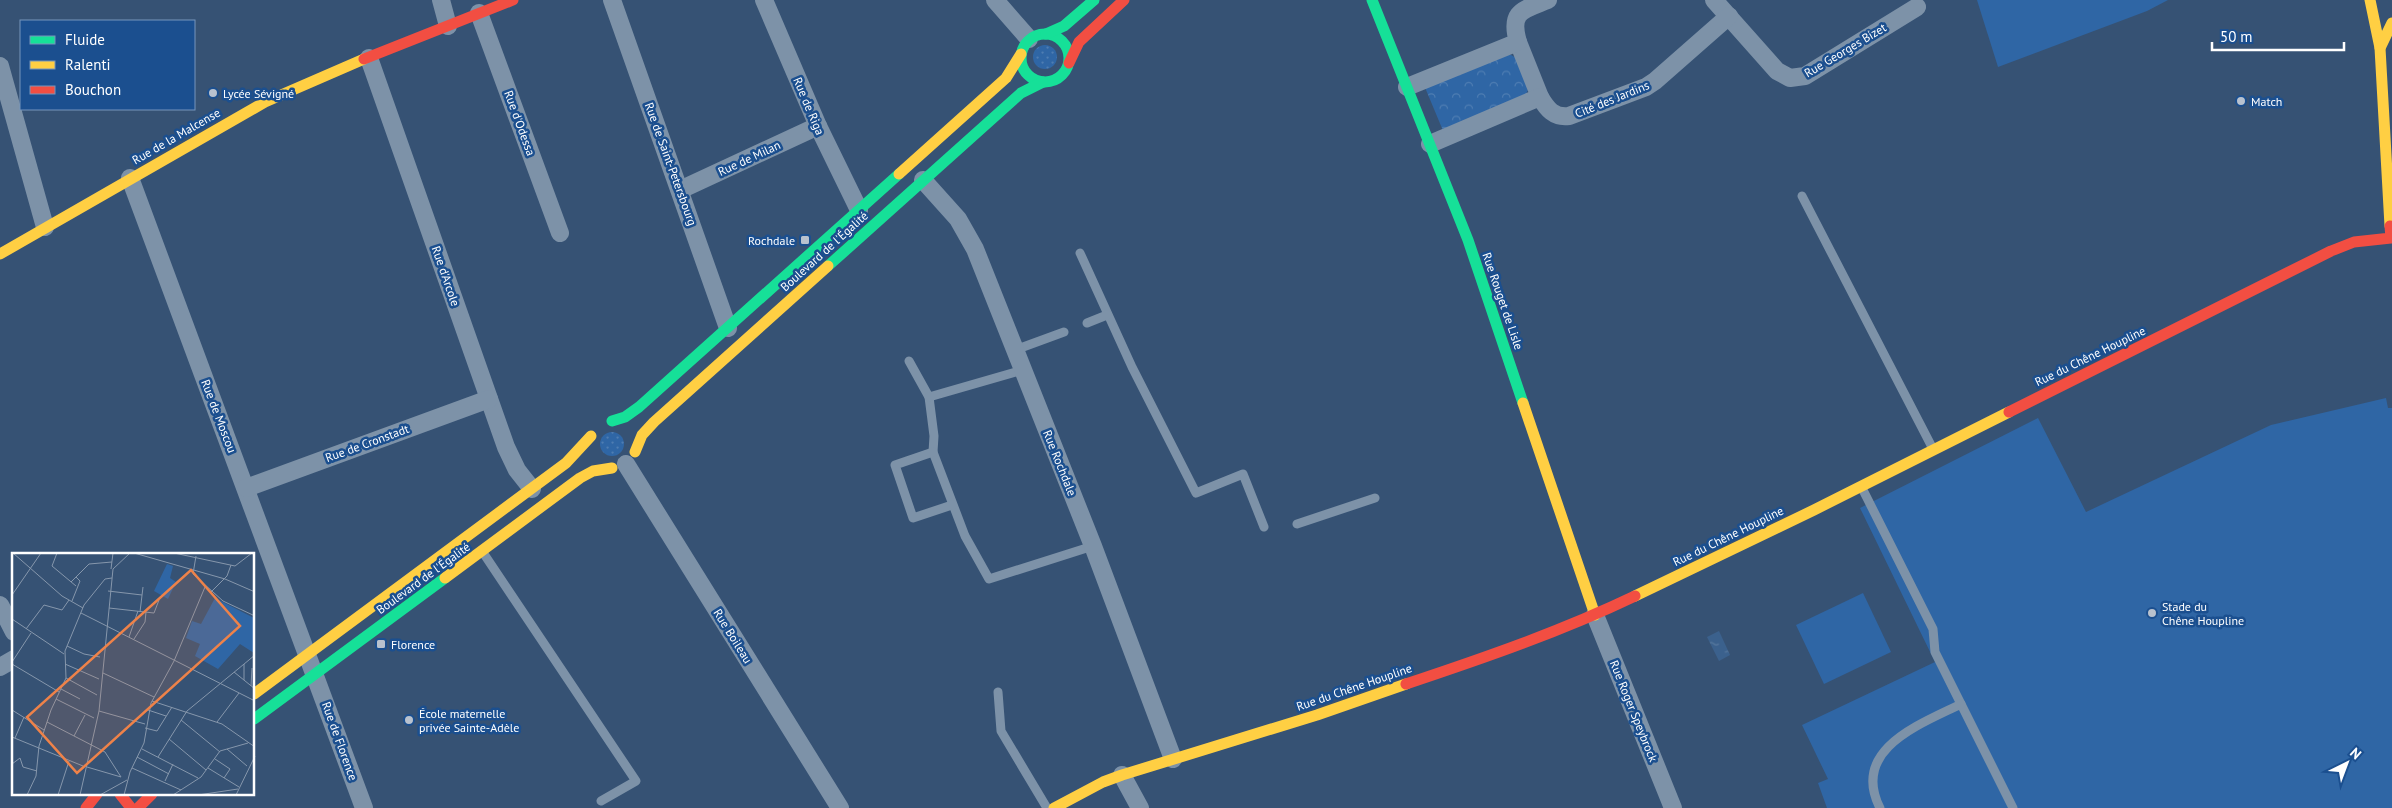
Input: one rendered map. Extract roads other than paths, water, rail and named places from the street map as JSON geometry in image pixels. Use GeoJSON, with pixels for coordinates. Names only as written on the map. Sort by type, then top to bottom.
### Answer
{"type":"FeatureCollection","features":[{"type":"Feature","properties":{"kind":"street"},"geometry":{"type":"LineString","coordinates":[[441,0],[448,26]]}},
{"type":"Feature","properties":{"kind":"street","name":"Rue de la Malcense"},"geometry":{"type":"LineString","coordinates":[[0,254],[265,102],[310,81],[513,0]]}},
{"type":"Feature","properties":{"kind":"street","name":"Rue de Saint-Petersbourg"},"geometry":{"type":"LineString","coordinates":[[612,0],[728,328]]}},
{"type":"Feature","properties":{"kind":"street","name":"Rue de Riga"},"geometry":{"type":"LineString","coordinates":[[764,0],[818,126],[859,210]]}},
{"type":"Feature","properties":{"kind":"street"},"geometry":{"type":"LineString","coordinates":[[995,0],[1029,39]]}},
{"type":"Feature","properties":{"kind":"street"},"geometry":{"type":"LineString","coordinates":[[1094,0],[1064,26],[1029,39],[1021,54],[1024,71],[1034,80],[1042,82],[1058,79],[1066,70],[1079,42],[1124,0]]}},
{"type":"Feature","properties":{"kind":"street","name":"Rue Rouget de Lisle"},"geometry":{"type":"LineString","coordinates":[[1372,0],[1468,240],[1595,615]]}},
{"type":"Feature","properties":{"kind":"street","name":"Cité des Jardins"},"geometry":{"type":"LineString","coordinates":[[1548,0],[1522,11],[1516,17],[1514,25],[1518,42],[1540,97],[1545,106],[1555,115],[1569,116],[1646,87],[1728,16]]}},
{"type":"Feature","properties":{"kind":"street","name":"Rue Georges Bizet"},"geometry":{"type":"LineString","coordinates":[[1714,0],[1777,71],[1790,78],[1805,76],[1916,8]]}},
{"type":"Feature","properties":{"kind":"street"},"geometry":{"type":"LineString","coordinates":[[2370,0],[2380,48],[2392,244]]}},
{"type":"Feature","properties":{"kind":"street","name":"Rue d'Odessa"},"geometry":{"type":"LineString","coordinates":[[480,13],[560,233]]}},
{"type":"Feature","properties":{"kind":"street"},"geometry":{"type":"LineString","coordinates":[[2380,48],[2392,23]]}},
{"type":"Feature","properties":{"kind":"street"},"geometry":{"type":"LineString","coordinates":[[1046,34],[1055,36],[1064,43],[1069,55],[1069,63]]}},
{"type":"Feature","properties":{"kind":"street"},"geometry":{"type":"LineString","coordinates":[[1407,87],[1518,42]]}},
{"type":"Feature","properties":{"kind":"street","name":"Boulevard de l'Égalité"},"geometry":{"type":"LineString","coordinates":[[255,693],[574,458],[600,427],[625,417],[639,407],[1006,78],[1021,54]]}},
{"type":"Feature","properties":{"kind":"street","name":"Rue d'Arcole"},"geometry":{"type":"LineString","coordinates":[[369,58],[489,399],[512,459],[532,489]]}},
{"type":"Feature","properties":{"kind":"street"},"geometry":{"type":"LineString","coordinates":[[0,66],[45,227]]}},
{"type":"Feature","properties":{"kind":"street","name":"Boulevard de l'Égalité"},"geometry":{"type":"LineString","coordinates":[[255,717],[580,478],[624,461],[642,435],[654,422],[1021,93],[1042,82]]}},
{"type":"Feature","properties":{"kind":"street"},"geometry":{"type":"LineString","coordinates":[[1430,144],[1540,97]]}},
{"type":"Feature","properties":{"kind":"street","name":"Rue de Milan"},"geometry":{"type":"LineString","coordinates":[[680,190],[818,126]]}},
{"type":"Feature","properties":{"kind":"street","name":"Rue de Moscou"},"geometry":{"type":"LineString","coordinates":[[130,178],[308,654]]}},
{"type":"Feature","properties":{"kind":"street","name":"Rue Rochdale"},"geometry":{"type":"LineString","coordinates":[[923,180],[958,218],[968,233],[1093,546],[1173,759]]}},
{"type":"Feature","properties":{"kind":"street","name":"Rue du Chêne Houpline"},"geometry":{"type":"LineString","coordinates":[[1054,808],[1103,782],[1122,775],[1361,700],[1483,658],[1595,615],[1861,486],[2331,251],[2354,242],[2392,244]]}},
{"type":"Feature","properties":{"kind":"street","name":"Rue de Cronstadt"},"geometry":{"type":"LineString","coordinates":[[246,488],[489,399]]}},
{"type":"Feature","properties":{"kind":"street"},"geometry":{"type":"LineString","coordinates":[[620,422],[630,429],[635,440],[624,461],[601,465],[592,456],[589,443],[600,427],[620,422]]}},
{"type":"Feature","properties":{"kind":"street","name":"Rue Boileau"},"geometry":{"type":"LineString","coordinates":[[624,461],[840,808]]}},
{"type":"Feature","properties":{"kind":"street"},"geometry":{"type":"LineString","coordinates":[[0,605],[12,628]]}},
{"type":"Feature","properties":{"kind":"street","name":"Rue Roger Speybrock"},"geometry":{"type":"LineString","coordinates":[[1595,615],[1673,808]]}},
{"type":"Feature","properties":{"kind":"street","name":"Rue de Florence"},"geometry":{"type":"LineString","coordinates":[[308,654],[364,808]]}},
{"type":"Feature","properties":{"kind":"street"},"geometry":{"type":"LineString","coordinates":[[0,667],[12,660]]}},
{"type":"Feature","properties":{"kind":"street"},"geometry":{"type":"LineString","coordinates":[[1122,775],[1140,808]]}},
{"type":"Feature","properties":{"kind":"street"},"geometry":{"type":"LineString","coordinates":[[86,808],[88,802],[94,796]]}},
{"type":"Feature","properties":{"kind":"street"},"geometry":{"type":"LineString","coordinates":[[122,796],[131,808]]}},
{"type":"Feature","properties":{"kind":"street"},"geometry":{"type":"LineString","coordinates":[[138,808],[150,796]]}},
{"type":"Feature","properties":{"kind":"lane"},"geometry":{"type":"LineString","coordinates":[[1802,196],[1934,449]]}},
{"type":"Feature","properties":{"kind":"lane"},"geometry":{"type":"LineString","coordinates":[[1080,253],[1107,315],[1196,493],[1243,474],[1264,527]]}},
{"type":"Feature","properties":{"kind":"lane"},"geometry":{"type":"LineString","coordinates":[[1087,323],[1107,315]]}},
{"type":"Feature","properties":{"kind":"lane"},"geometry":{"type":"LineString","coordinates":[[1015,350],[1064,332]]}},
{"type":"Feature","properties":{"kind":"lane"},"geometry":{"type":"LineString","coordinates":[[910,361],[930,397],[934,436],[933,452],[952,505],[964,536],[989,579],[1093,546]]}},
{"type":"Feature","properties":{"kind":"lane"},"geometry":{"type":"LineString","coordinates":[[930,397],[1023,370]]}},
{"type":"Feature","properties":{"kind":"lane"},"geometry":{"type":"LineString","coordinates":[[933,452],[895,465],[913,518],[952,505]]}},
{"type":"Feature","properties":{"kind":"lane"},"geometry":{"type":"LineString","coordinates":[[1861,486],[1933,629],[1934,649],[2013,808]]}},
{"type":"Feature","properties":{"kind":"lane"},"geometry":{"type":"LineString","coordinates":[[1297,524],[1374,498]]}},
{"type":"Feature","properties":{"kind":"lane"},"geometry":{"type":"LineString","coordinates":[[482,551],[636,781],[601,801]]}},
{"type":"Feature","properties":{"kind":"lane"},"geometry":{"type":"LineString","coordinates":[[998,692],[1001,731],[1046,808]]}},
{"type":"Feature","properties":{"kind":"lane"},"geometry":{"type":"LineString","coordinates":[[1880,808],[1873,791],[1873,781],[1878,762],[1885,749],[1903,733],[1961,704]]}},
{"type":"Feature","properties":{"kind":"water"},"geometry":{"type":"Polygon","coordinates":[[[1719,631],[1730,655],[1719,661],[1707,637],[1719,631]]]}},
{"type":"Feature","properties":{"kind":"place","name":"Lycée Sévigné"},"geometry":{"type":"Point","coordinates":[213,93]}},
{"type":"Feature","properties":{"kind":"place","name":"Match"},"geometry":{"type":"Point","coordinates":[2241,101]}},
{"type":"Feature","properties":{"kind":"place","name":"Rochdale"},"geometry":{"type":"Point","coordinates":[805,240]}},
{"type":"Feature","properties":{"kind":"place","name":"Stade du Chêne Houpline"},"geometry":{"type":"Point","coordinates":[2152,613]}},
{"type":"Feature","properties":{"kind":"place","name":"Florence"},"geometry":{"type":"Point","coordinates":[381,644]}},
{"type":"Feature","properties":{"kind":"place","name":"École maternelle privée Sainte-Adèle"},"geometry":{"type":"Point","coordinates":[409,720]}}]}
